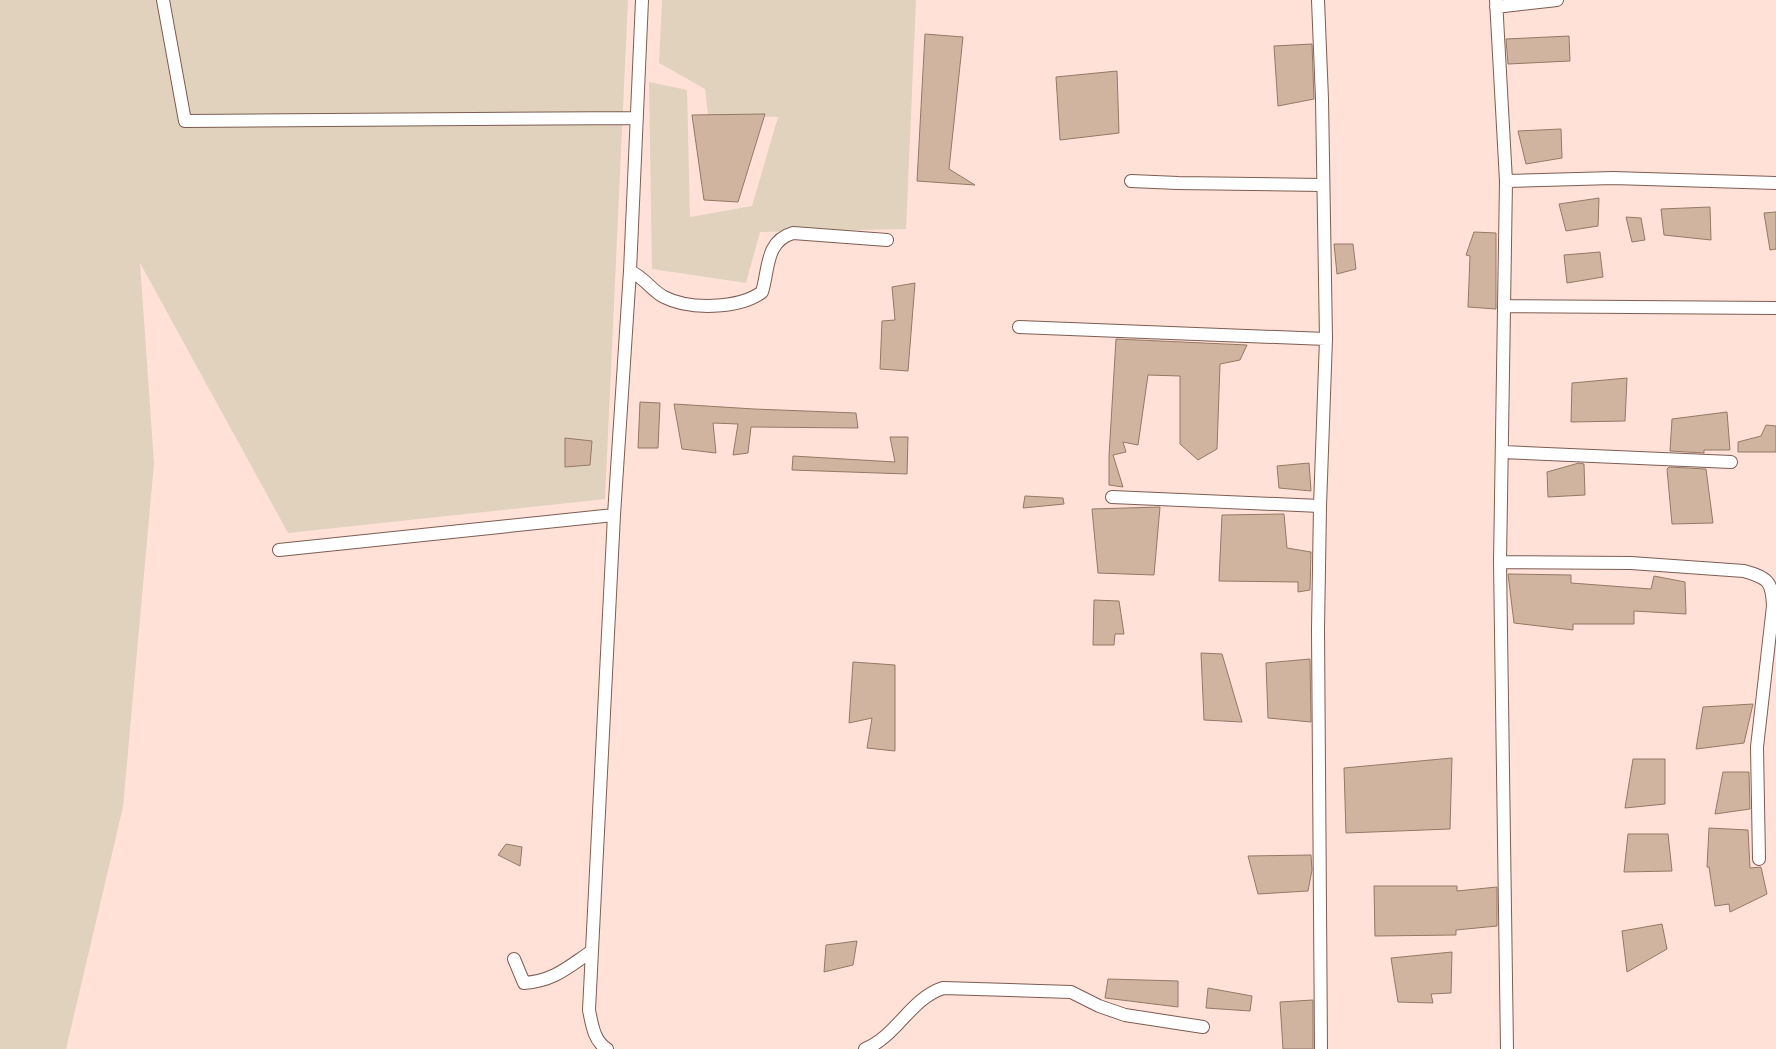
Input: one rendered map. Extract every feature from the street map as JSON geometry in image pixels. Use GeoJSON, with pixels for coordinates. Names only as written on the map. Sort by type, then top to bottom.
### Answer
{"type":"FeatureCollection","features":[{"type":"Feature","properties":{"kind":"street"},"geometry":{"type":"LineString","coordinates":[[164,0],[185,121],[637,118]]}},
{"type":"Feature","properties":{"kind":"street"},"geometry":{"type":"LineString","coordinates":[[602,1048],[593,1030],[589,1010],[614,515],[630,271],[642,0]]}},
{"type":"Feature","properties":{"kind":"street"},"geometry":{"type":"LineString","coordinates":[[1318,0],[1322,99],[1326,339],[1318,629],[1322,1049]]}},
{"type":"Feature","properties":{"kind":"street"},"geometry":{"type":"LineString","coordinates":[[1507,1049],[1500,562],[1506,181],[1496,3],[1557,0]]}},
{"type":"Feature","properties":{"kind":"street"},"geometry":{"type":"LineString","coordinates":[[1506,181],[1613,178],[1776,183]]}},
{"type":"Feature","properties":{"kind":"street"},"geometry":{"type":"LineString","coordinates":[[1131,180],[1178,183],[1323,185]]}},
{"type":"Feature","properties":{"kind":"street"},"geometry":{"type":"LineString","coordinates":[[630,271],[639,275],[662,296],[679,303],[710,306],[737,304],[754,299],[762,292],[769,254],[776,243],[784,236],[792,234],[887,240]]}},
{"type":"Feature","properties":{"kind":"street"},"geometry":{"type":"LineString","coordinates":[[1504,306],[1776,308]]}},
{"type":"Feature","properties":{"kind":"street"},"geometry":{"type":"LineString","coordinates":[[1019,327],[1326,339]]}},
{"type":"Feature","properties":{"kind":"street"},"geometry":{"type":"LineString","coordinates":[[1502,452],[1731,462]]}},
{"type":"Feature","properties":{"kind":"street"},"geometry":{"type":"LineString","coordinates":[[1112,497],[1320,506]]}},
{"type":"Feature","properties":{"kind":"street"},"geometry":{"type":"LineString","coordinates":[[280,550],[614,515]]}},
{"type":"Feature","properties":{"kind":"street"},"geometry":{"type":"LineString","coordinates":[[1500,562],[1631,563],[1744,571],[1762,576],[1772,589],[1773,606],[1758,747],[1760,859]]}},
{"type":"Feature","properties":{"kind":"street"},"geometry":{"type":"LineString","coordinates":[[514,959],[524,983],[539,982],[557,975],[592,951]]}},
{"type":"Feature","properties":{"kind":"street"},"geometry":{"type":"LineString","coordinates":[[865,1049],[888,1036],[923,998],[943,988],[1071,992],[1099,1006],[1126,1015],[1203,1027]]}},
{"type":"Feature","properties":{"kind":"shaded area"},"geometry":{"type":"Polygon","coordinates":[[[0,0],[628,0],[605,499],[288,533],[140,263],[154,463],[123,807],[66,1049],[0,1049],[0,0]]]}},
{"type":"Feature","properties":{"kind":"shaded area"},"geometry":{"type":"Polygon","coordinates":[[[662,0],[916,0],[906,229],[760,232],[746,283],[652,269],[649,82],[687,90],[690,217],[752,206],[778,117],[708,115],[705,89],[659,63],[662,0]]]}},
{"type":"Feature","properties":{"kind":"building"},"geometry":{"type":"Polygon","coordinates":[[[925,34],[963,37],[949,169],[975,185],[917,181],[925,34]]]}},
{"type":"Feature","properties":{"kind":"building"},"geometry":{"type":"Polygon","coordinates":[[[1569,36],[1570,61],[1508,64],[1506,39],[1569,36]]]}},
{"type":"Feature","properties":{"kind":"building"},"geometry":{"type":"Polygon","coordinates":[[[1312,44],[1314,99],[1278,106],[1274,46],[1312,44]]]}},
{"type":"Feature","properties":{"kind":"building"},"geometry":{"type":"Polygon","coordinates":[[[1117,71],[1119,133],[1060,140],[1056,77],[1117,71]]]}},
{"type":"Feature","properties":{"kind":"building"},"geometry":{"type":"Polygon","coordinates":[[[765,114],[738,202],[704,200],[692,115],[765,114]]]}},
{"type":"Feature","properties":{"kind":"building"},"geometry":{"type":"Polygon","coordinates":[[[1561,129],[1562,158],[1526,164],[1518,131],[1561,129]]]}},
{"type":"Feature","properties":{"kind":"building"},"geometry":{"type":"Polygon","coordinates":[[[1599,198],[1598,226],[1566,231],[1559,204],[1599,198]]]}},
{"type":"Feature","properties":{"kind":"building"},"geometry":{"type":"Polygon","coordinates":[[[1710,207],[1711,240],[1664,235],[1661,209],[1710,207]]]}},
{"type":"Feature","properties":{"kind":"building"},"geometry":{"type":"Polygon","coordinates":[[[1776,212],[1776,249],[1770,250],[1764,213],[1776,212]]]}},
{"type":"Feature","properties":{"kind":"building"},"geometry":{"type":"Polygon","coordinates":[[[1626,217],[1641,218],[1645,240],[1632,242],[1626,217]]]}},
{"type":"Feature","properties":{"kind":"building"},"geometry":{"type":"Polygon","coordinates":[[[1474,232],[1496,233],[1496,309],[1468,307],[1470,256],[1466,255],[1474,232]]]}},
{"type":"Feature","properties":{"kind":"building"},"geometry":{"type":"Polygon","coordinates":[[[1334,244],[1353,244],[1356,269],[1337,274],[1334,244]]]}},
{"type":"Feature","properties":{"kind":"building"},"geometry":{"type":"Polygon","coordinates":[[[1600,252],[1603,277],[1567,283],[1564,255],[1600,252]]]}},
{"type":"Feature","properties":{"kind":"building"},"geometry":{"type":"Polygon","coordinates":[[[915,283],[908,371],[880,369],[882,321],[895,320],[892,287],[915,283]]]}},
{"type":"Feature","properties":{"kind":"building"},"geometry":{"type":"Polygon","coordinates":[[[1116,339],[1247,345],[1240,360],[1220,364],[1217,449],[1198,460],[1180,444],[1180,376],[1148,375],[1138,445],[1123,442],[1126,452],[1113,455],[1123,487],[1109,485],[1116,339]]]}},
{"type":"Feature","properties":{"kind":"building"},"geometry":{"type":"Polygon","coordinates":[[[1627,378],[1625,421],[1571,422],[1572,383],[1627,378]]]}},
{"type":"Feature","properties":{"kind":"building"},"geometry":{"type":"Polygon","coordinates":[[[640,402],[660,403],[658,448],[638,448],[640,402]]]}},
{"type":"Feature","properties":{"kind":"building"},"geometry":{"type":"Polygon","coordinates":[[[674,404],[856,413],[858,428],[751,427],[748,453],[733,455],[738,424],[713,423],[716,453],[682,449],[674,404]]]}},
{"type":"Feature","properties":{"kind":"building"},"geometry":{"type":"Polygon","coordinates":[[[1727,412],[1730,450],[1704,450],[1704,453],[1670,451],[1672,419],[1727,412]]]}},
{"type":"Feature","properties":{"kind":"building"},"geometry":{"type":"Polygon","coordinates":[[[1766,425],[1776,426],[1776,452],[1738,452],[1738,442],[1761,436],[1766,425]]]}},
{"type":"Feature","properties":{"kind":"building"},"geometry":{"type":"Polygon","coordinates":[[[890,437],[908,437],[907,474],[792,470],[793,456],[895,462],[890,437]]]}},
{"type":"Feature","properties":{"kind":"building"},"geometry":{"type":"Polygon","coordinates":[[[565,438],[592,441],[590,465],[565,467],[565,438]]]}},
{"type":"Feature","properties":{"kind":"building"},"geometry":{"type":"Polygon","coordinates":[[[1309,463],[1311,491],[1279,488],[1277,466],[1309,463]]]}},
{"type":"Feature","properties":{"kind":"building"},"geometry":{"type":"Polygon","coordinates":[[[1579,463],[1584,464],[1585,495],[1548,497],[1547,472],[1579,463]]]}},
{"type":"Feature","properties":{"kind":"building"},"geometry":{"type":"Polygon","coordinates":[[[1669,467],[1706,469],[1713,523],[1672,524],[1667,469],[1669,467]]]}},
{"type":"Feature","properties":{"kind":"building"},"geometry":{"type":"Polygon","coordinates":[[[1025,496],[1063,498],[1064,504],[1023,508],[1025,496]]]}},
{"type":"Feature","properties":{"kind":"building"},"geometry":{"type":"Polygon","coordinates":[[[1160,507],[1154,575],[1098,573],[1092,509],[1160,507]]]}},
{"type":"Feature","properties":{"kind":"building"},"geometry":{"type":"Polygon","coordinates":[[[1284,514],[1287,548],[1311,552],[1310,590],[1298,592],[1298,582],[1219,581],[1222,515],[1284,514]]]}},
{"type":"Feature","properties":{"kind":"building"},"geometry":{"type":"Polygon","coordinates":[[[1508,574],[1571,575],[1571,583],[1651,589],[1654,576],[1685,582],[1686,614],[1634,611],[1634,624],[1573,624],[1573,630],[1514,623],[1508,574]]]}},
{"type":"Feature","properties":{"kind":"building"},"geometry":{"type":"Polygon","coordinates":[[[1094,600],[1119,601],[1124,634],[1115,634],[1114,645],[1093,645],[1094,600]]]}},
{"type":"Feature","properties":{"kind":"building"},"geometry":{"type":"Polygon","coordinates":[[[1201,653],[1222,654],[1242,722],[1204,720],[1201,653]]]}},
{"type":"Feature","properties":{"kind":"building"},"geometry":{"type":"Polygon","coordinates":[[[1310,659],[1311,722],[1268,718],[1266,663],[1310,659]]]}},
{"type":"Feature","properties":{"kind":"building"},"geometry":{"type":"Polygon","coordinates":[[[853,662],[895,665],[895,751],[867,748],[872,718],[849,723],[853,662]]]}},
{"type":"Feature","properties":{"kind":"building"},"geometry":{"type":"Polygon","coordinates":[[[1753,704],[1744,743],[1696,749],[1703,707],[1753,704]]]}},
{"type":"Feature","properties":{"kind":"building"},"geometry":{"type":"Polygon","coordinates":[[[1452,758],[1450,829],[1346,833],[1344,768],[1452,758]]]}},
{"type":"Feature","properties":{"kind":"building"},"geometry":{"type":"Polygon","coordinates":[[[1633,759],[1665,759],[1665,804],[1625,808],[1633,759]]]}},
{"type":"Feature","properties":{"kind":"building"},"geometry":{"type":"Polygon","coordinates":[[[1723,772],[1749,772],[1750,809],[1715,814],[1723,772]]]}},
{"type":"Feature","properties":{"kind":"building"},"geometry":{"type":"Polygon","coordinates":[[[1709,828],[1748,830],[1750,868],[1761,867],[1767,894],[1730,912],[1729,904],[1715,906],[1709,867],[1707,867],[1709,828]]]}},
{"type":"Feature","properties":{"kind":"building"},"geometry":{"type":"Polygon","coordinates":[[[1628,834],[1668,834],[1672,871],[1624,872],[1628,834]]]}},
{"type":"Feature","properties":{"kind":"building"},"geometry":{"type":"Polygon","coordinates":[[[506,844],[522,847],[520,866],[498,855],[506,844]]]}},
{"type":"Feature","properties":{"kind":"building"},"geometry":{"type":"Polygon","coordinates":[[[1311,855],[1312,870],[1308,891],[1258,894],[1248,856],[1311,855]]]}},
{"type":"Feature","properties":{"kind":"building"},"geometry":{"type":"Polygon","coordinates":[[[1374,886],[1457,886],[1457,891],[1497,887],[1497,926],[1456,930],[1456,935],[1375,936],[1374,886]]]}},
{"type":"Feature","properties":{"kind":"building"},"geometry":{"type":"Polygon","coordinates":[[[1662,924],[1667,949],[1627,972],[1622,931],[1662,924]]]}},
{"type":"Feature","properties":{"kind":"building"},"geometry":{"type":"Polygon","coordinates":[[[857,941],[853,965],[824,972],[826,945],[857,941]]]}},
{"type":"Feature","properties":{"kind":"building"},"geometry":{"type":"Polygon","coordinates":[[[1452,952],[1451,993],[1431,994],[1433,1003],[1398,1002],[1391,958],[1452,952]]]}},
{"type":"Feature","properties":{"kind":"building"},"geometry":{"type":"Polygon","coordinates":[[[1108,979],[1178,981],[1178,1007],[1105,998],[1108,979]]]}},
{"type":"Feature","properties":{"kind":"building"},"geometry":{"type":"Polygon","coordinates":[[[1208,988],[1252,996],[1250,1011],[1206,1008],[1208,988]]]}},
{"type":"Feature","properties":{"kind":"building"},"geometry":{"type":"Polygon","coordinates":[[[1313,1000],[1313,1049],[1283,1049],[1280,1002],[1313,1000]]]}}]}
